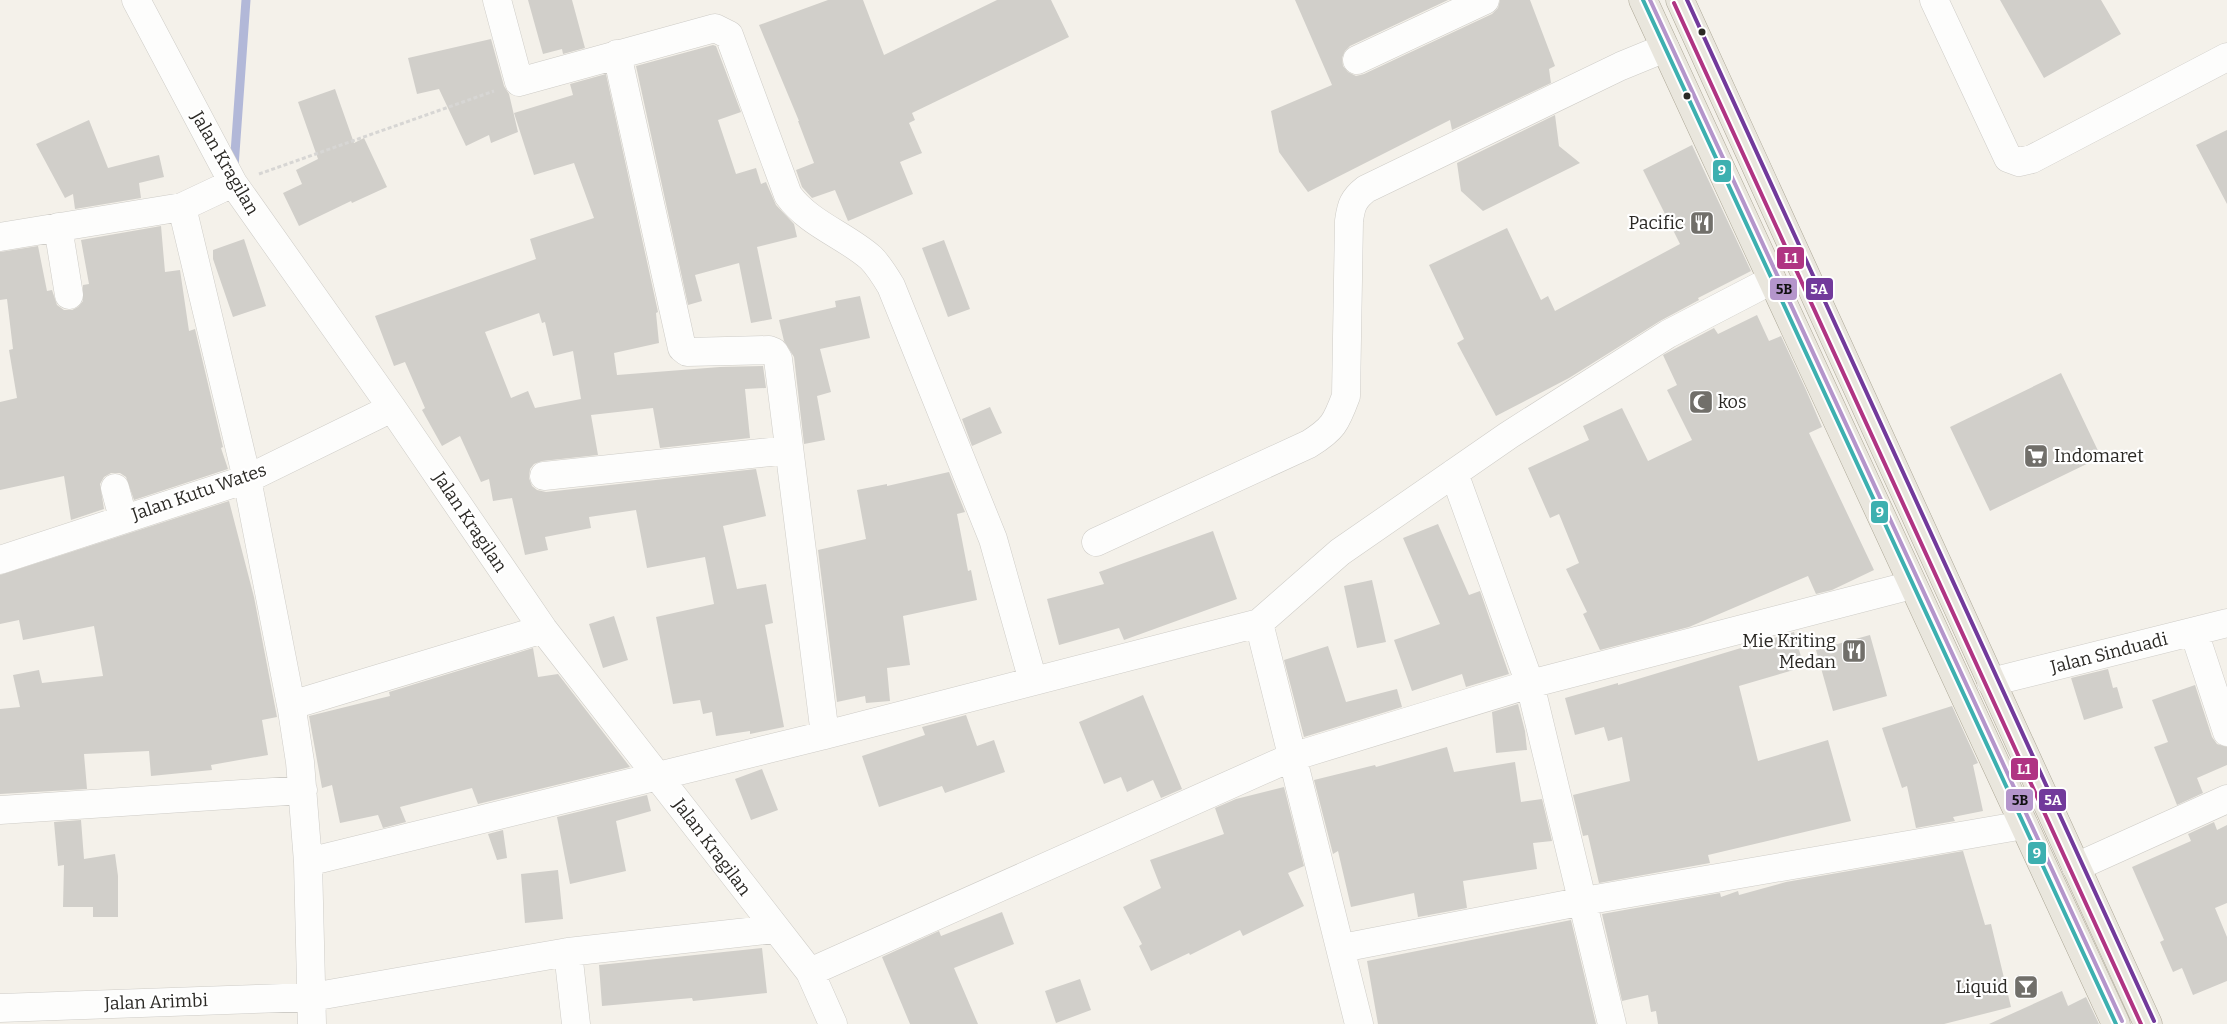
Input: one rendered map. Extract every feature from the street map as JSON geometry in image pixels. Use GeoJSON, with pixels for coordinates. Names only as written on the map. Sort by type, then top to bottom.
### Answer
{"type":"FeatureCollection","features":[{"type":"Feature","properties":{"kind":"main road"},"geometry":{"type":"LineString","coordinates":[[1643,0],[1912,586],[2116,1024]]}},
{"type":"Feature","properties":{"kind":"main road"},"geometry":{"type":"LineString","coordinates":[[1680,0],[2148,1024]]}},
{"type":"Feature","properties":{"kind":"street","name":"Jalan Kragilan"},"geometry":{"type":"LineString","coordinates":[[136,0],[233,183],[392,408],[543,629],[774,929],[810,972],[833,1024]]}},
{"type":"Feature","properties":{"kind":"street"},"geometry":{"type":"LineString","coordinates":[[497,0],[519,82],[715,28],[729,35],[788,195],[796,206],[807,215],[870,258],[881,270],[891,286],[993,538],[1033,681]]}},
{"type":"Feature","properties":{"kind":"street"},"geometry":{"type":"LineString","coordinates":[[1357,60],[1485,0]]}},
{"type":"Feature","properties":{"kind":"street"},"geometry":{"type":"LineString","coordinates":[[1934,0],[2008,158],[2019,162],[2032,159],[2227,57]]}},
{"type":"Feature","properties":{"kind":"street"},"geometry":{"type":"LineString","coordinates":[[1096,542],[1309,444],[1325,434],[1337,420],[1346,396],[1349,222],[1351,207],[1355,197],[1366,189],[1621,66],[1665,48]]}},
{"type":"Feature","properties":{"kind":"street"},"geometry":{"type":"LineString","coordinates":[[617,54],[682,348],[687,352],[769,350],[774,352],[778,359],[825,735]]}},
{"type":"Feature","properties":{"kind":"street"},"geometry":{"type":"LineString","coordinates":[[0,237],[182,207],[233,183]]}},
{"type":"Feature","properties":{"kind":"street"},"geometry":{"type":"LineString","coordinates":[[182,207],[247,479],[292,710],[303,790],[308,862],[312,1024]]}},
{"type":"Feature","properties":{"kind":"street"},"geometry":{"type":"LineString","coordinates":[[58,228],[69,295]]}},
{"type":"Feature","properties":{"kind":"street"},"geometry":{"type":"LineString","coordinates":[[308,862],[825,735],[1259,623],[1340,552],[1509,435],[1668,334],[1772,280]]}},
{"type":"Feature","properties":{"kind":"street","name":"Jalan Kutu Wates"},"geometry":{"type":"LineString","coordinates":[[0,560],[123,518],[247,479],[392,408]]}},
{"type":"Feature","properties":{"kind":"street"},"geometry":{"type":"LineString","coordinates":[[544,476],[789,450]]}},
{"type":"Feature","properties":{"kind":"street"},"geometry":{"type":"LineString","coordinates":[[1454,473],[1530,684],[1584,901],[1612,1024]]}},
{"type":"Feature","properties":{"kind":"street"},"geometry":{"type":"LineString","coordinates":[[115,488],[123,518]]}},
{"type":"Feature","properties":{"kind":"street"},"geometry":{"type":"LineString","coordinates":[[810,972],[1292,757],[1530,684],[1912,586]]}},
{"type":"Feature","properties":{"kind":"street"},"geometry":{"type":"LineString","coordinates":[[1259,623],[1342,948],[1359,1024]]}},
{"type":"Feature","properties":{"kind":"street","name":"Jalan Sinduadi"},"geometry":{"type":"LineString","coordinates":[[1991,682],[2227,623]]}},
{"type":"Feature","properties":{"kind":"street"},"geometry":{"type":"LineString","coordinates":[[305,702],[543,629]]}},
{"type":"Feature","properties":{"kind":"street"},"geometry":{"type":"LineString","coordinates":[[2194,632],[2227,732]]}},
{"type":"Feature","properties":{"kind":"street"},"geometry":{"type":"LineString","coordinates":[[0,810],[303,790]]}},
{"type":"Feature","properties":{"kind":"street"},"geometry":{"type":"LineString","coordinates":[[2076,867],[2227,800]]}},
{"type":"Feature","properties":{"kind":"street"},"geometry":{"type":"LineString","coordinates":[[1342,948],[1584,901],[2024,825]]}},
{"type":"Feature","properties":{"kind":"street","name":"Jalan Arimbi"},"geometry":{"type":"LineString","coordinates":[[0,1008],[312,997],[568,952],[774,929]]}},
{"type":"Feature","properties":{"kind":"street"},"geometry":{"type":"LineString","coordinates":[[568,952],[576,1024]]}},
{"type":"Feature","properties":{"kind":"path"},"geometry":{"type":"LineString","coordinates":[[233,183],[519,82]]}},
{"type":"Feature","properties":{"kind":"building"},"geometry":{"type":"Polygon","coordinates":[[[528,0],[572,0],[585,48],[563,54],[562,49],[543,54],[528,0]]]}},
{"type":"Feature","properties":{"kind":"building"},"geometry":{"type":"Polygon","coordinates":[[[828,0],[863,0],[884,55],[997,0],[1051,0],[1069,37],[912,113],[915,120],[909,123],[922,153],[900,162],[913,194],[848,221],[835,190],[812,198],[802,187],[796,170],[814,163],[799,121],[759,25],[828,0]]]}},
{"type":"Feature","properties":{"kind":"building"},"geometry":{"type":"Polygon","coordinates":[[[1295,0],[1448,0],[1350,46],[1342,58],[1343,66],[1348,72],[1356,76],[1492,14],[1498,8],[1500,0],[1530,0],[1555,66],[1549,69],[1551,83],[1452,130],[1450,120],[1308,192],[1279,152],[1271,111],[1332,85],[1295,0]]]}},
{"type":"Feature","properties":{"kind":"building"},"geometry":{"type":"Polygon","coordinates":[[[2000,0],[2101,0],[2121,34],[2044,78],[2000,0]]]}},
{"type":"Feature","properties":{"kind":"building"},"geometry":{"type":"Polygon","coordinates":[[[491,39],[504,86],[509,94],[518,132],[491,143],[489,135],[466,146],[439,89],[417,94],[408,58],[491,39]]]}},
{"type":"Feature","properties":{"kind":"building"},"geometry":{"type":"Polygon","coordinates":[[[713,45],[716,46],[741,112],[718,120],[736,174],[756,168],[761,184],[766,182],[776,205],[794,224],[797,237],[757,247],[772,319],[751,323],[739,263],[695,275],[702,301],[688,305],[636,66],[713,45]]]}},
{"type":"Feature","properties":{"kind":"building"},"geometry":{"type":"Polygon","coordinates":[[[606,74],[658,312],[656,313],[659,343],[614,353],[617,375],[720,367],[763,366],[766,388],[745,389],[750,438],[660,448],[653,408],[591,415],[598,455],[542,461],[534,464],[530,469],[529,478],[532,486],[537,490],[546,492],[756,469],[766,516],[723,526],[737,589],[766,584],[773,623],[765,625],[784,727],[750,734],[750,731],[716,736],[712,712],[703,714],[700,700],[673,704],[656,617],[714,604],[705,557],[647,568],[636,510],[589,517],[591,528],[545,537],[548,550],[525,555],[512,498],[493,501],[489,479],[481,482],[460,436],[442,446],[422,410],[425,408],[405,362],[394,366],[375,316],[536,259],[530,239],[594,218],[574,163],[534,175],[514,113],[573,95],[570,84],[606,74]],[[539,313],[485,332],[511,398],[528,391],[535,408],[581,399],[573,351],[553,356],[545,322],[542,323],[539,313]]]}},
{"type":"Feature","properties":{"kind":"building"},"geometry":{"type":"Polygon","coordinates":[[[335,89],[354,143],[364,138],[387,187],[352,203],[351,201],[299,226],[283,193],[302,184],[296,170],[318,159],[298,102],[335,89]]]}},
{"type":"Feature","properties":{"kind":"building"},"geometry":{"type":"Polygon","coordinates":[[[1555,115],[1559,146],[1580,163],[1483,211],[1461,191],[1457,163],[1555,115]]]}},
{"type":"Feature","properties":{"kind":"building"},"geometry":{"type":"Polygon","coordinates":[[[89,120],[108,168],[159,155],[164,177],[139,183],[141,198],[75,209],[73,194],[65,198],[36,144],[89,120]]]}},
{"type":"Feature","properties":{"kind":"building"},"geometry":{"type":"Polygon","coordinates":[[[2227,130],[2227,204],[2196,145],[2227,130]]]}},
{"type":"Feature","properties":{"kind":"building"},"geometry":{"type":"Polygon","coordinates":[[[1692,145],[1751,271],[1698,298],[1699,300],[1660,321],[1569,378],[1496,416],[1457,343],[1464,339],[1429,265],[1507,228],[1541,300],[1548,296],[1555,311],[1680,244],[1643,170],[1692,145]]]}},
{"type":"Feature","properties":{"kind":"building"},"geometry":{"type":"Polygon","coordinates":[[[161,226],[165,272],[180,270],[189,331],[195,329],[223,447],[221,448],[228,469],[134,500],[126,477],[120,473],[111,473],[104,477],[100,484],[104,509],[71,520],[64,476],[0,490],[0,402],[17,398],[9,350],[13,349],[7,299],[0,300],[0,252],[38,246],[47,291],[52,290],[57,305],[64,310],[72,310],[83,301],[83,285],[89,284],[81,240],[161,226]]]}},
{"type":"Feature","properties":{"kind":"building"},"geometry":{"type":"Polygon","coordinates":[[[244,239],[266,306],[233,317],[213,259],[213,250],[244,239]]]}},
{"type":"Feature","properties":{"kind":"building"},"geometry":{"type":"Polygon","coordinates":[[[944,240],[970,309],[948,317],[922,248],[944,240]]]}},
{"type":"Feature","properties":{"kind":"building"},"geometry":{"type":"Polygon","coordinates":[[[860,296],[870,338],[820,349],[831,392],[817,396],[825,440],[804,444],[794,357],[784,341],[779,320],[836,307],[835,301],[860,296]]]}},
{"type":"Feature","properties":{"kind":"building"},"geometry":{"type":"Polygon","coordinates":[[[1757,315],[1769,341],[1781,336],[1806,390],[1822,427],[1809,433],[1874,570],[1832,590],[1816,594],[1808,576],[1689,627],[1600,650],[1583,614],[1587,612],[1566,569],[1579,563],[1559,514],[1550,518],[1528,468],[1589,440],[1583,426],[1622,408],[1648,461],[1692,440],[1667,390],[1677,385],[1663,355],[1714,328],[1718,334],[1757,315]]]}},
{"type":"Feature","properties":{"kind":"building"},"geometry":{"type":"Polygon","coordinates":[[[2061,373],[2101,457],[1990,511],[1950,427],[2061,373]]]}},
{"type":"Feature","properties":{"kind":"building"},"geometry":{"type":"Polygon","coordinates":[[[990,407],[1002,433],[972,446],[962,419],[990,407]]]}},
{"type":"Feature","properties":{"kind":"building"},"geometry":{"type":"Polygon","coordinates":[[[949,472],[965,512],[957,514],[968,571],[971,570],[977,600],[903,616],[910,665],[887,668],[890,701],[866,703],[865,696],[837,702],[818,550],[866,539],[857,490],[887,484],[887,486],[949,472]]]}},
{"type":"Feature","properties":{"kind":"building"},"geometry":{"type":"Polygon","coordinates":[[[229,501],[254,597],[277,717],[262,720],[268,755],[211,765],[212,770],[151,776],[149,751],[84,754],[87,789],[0,794],[0,709],[20,707],[13,675],[39,670],[42,683],[103,676],[94,626],[23,640],[19,620],[0,624],[0,575],[229,501]]]}},
{"type":"Feature","properties":{"kind":"building"},"geometry":{"type":"Polygon","coordinates":[[[1438,524],[1469,595],[1480,591],[1509,674],[1466,687],[1462,674],[1412,691],[1394,640],[1440,624],[1403,538],[1438,524]]]}},
{"type":"Feature","properties":{"kind":"building"},"geometry":{"type":"Polygon","coordinates":[[[1213,531],[1237,599],[1124,640],[1119,628],[1059,645],[1047,599],[1104,584],[1099,572],[1213,531]]]}},
{"type":"Feature","properties":{"kind":"building"},"geometry":{"type":"Polygon","coordinates":[[[1372,580],[1386,642],[1357,648],[1344,586],[1372,580]]]}},
{"type":"Feature","properties":{"kind":"building"},"geometry":{"type":"Polygon","coordinates":[[[614,616],[628,660],[603,668],[589,624],[614,616]]]}},
{"type":"Feature","properties":{"kind":"building"},"geometry":{"type":"Polygon","coordinates":[[[1794,632],[1804,667],[1739,686],[1758,761],[1828,740],[1851,821],[1708,855],[1710,863],[1599,883],[1588,835],[1583,836],[1573,795],[1630,781],[1622,737],[1608,741],[1604,727],[1575,735],[1565,698],[1618,683],[1618,685],[1794,632]]]}},
{"type":"Feature","properties":{"kind":"building"},"geometry":{"type":"Polygon","coordinates":[[[1870,635],[1887,696],[1833,711],[1816,650],[1870,635]]]}},
{"type":"Feature","properties":{"kind":"building"},"geometry":{"type":"Polygon","coordinates":[[[1328,646],[1346,702],[1397,689],[1402,707],[1304,737],[1284,660],[1328,646]]]}},
{"type":"Feature","properties":{"kind":"building"},"geometry":{"type":"Polygon","coordinates":[[[533,648],[538,677],[558,674],[630,767],[478,804],[472,788],[400,807],[406,822],[383,828],[378,815],[340,823],[332,785],[322,788],[309,716],[390,696],[389,692],[533,648]]]}},
{"type":"Feature","properties":{"kind":"building"},"geometry":{"type":"Polygon","coordinates":[[[2108,669],[2113,688],[2117,687],[2123,708],[2084,720],[2071,678],[2108,669]]]}},
{"type":"Feature","properties":{"kind":"building"},"geometry":{"type":"Polygon","coordinates":[[[2195,685],[2212,737],[2217,744],[2227,747],[2227,765],[2197,778],[2203,793],[2177,805],[2154,747],[2168,742],[2152,700],[2195,685]]]}},
{"type":"Feature","properties":{"kind":"building"},"geometry":{"type":"Polygon","coordinates":[[[1143,695],[1182,789],[1161,798],[1153,780],[1127,792],[1121,777],[1104,784],[1079,722],[1143,695]]]}},
{"type":"Feature","properties":{"kind":"building"},"geometry":{"type":"Polygon","coordinates":[[[1518,704],[1525,731],[1527,750],[1496,753],[1492,712],[1518,704]]]}},
{"type":"Feature","properties":{"kind":"building"},"geometry":{"type":"Polygon","coordinates":[[[1952,706],[1978,763],[1973,765],[1983,811],[1953,817],[1955,821],[1916,828],[1907,786],[1902,788],[1882,728],[1952,706]]]}},
{"type":"Feature","properties":{"kind":"building"},"geometry":{"type":"Polygon","coordinates":[[[966,715],[977,746],[994,740],[1005,772],[945,793],[942,786],[879,807],[862,756],[925,735],[922,727],[966,715]]]}},
{"type":"Feature","properties":{"kind":"building"},"geometry":{"type":"Polygon","coordinates":[[[1447,747],[1454,772],[1515,762],[1521,802],[1542,799],[1552,841],[1533,843],[1537,869],[1463,881],[1467,908],[1418,917],[1414,893],[1351,907],[1338,851],[1333,854],[1314,780],[1375,765],[1376,767],[1447,747]]]}},
{"type":"Feature","properties":{"kind":"building"},"geometry":{"type":"Polygon","coordinates":[[[762,769],[778,810],[751,820],[735,779],[762,769]]]}},
{"type":"Feature","properties":{"kind":"building"},"geometry":{"type":"Polygon","coordinates":[[[1284,787],[1304,866],[1288,873],[1304,906],[1243,936],[1240,930],[1190,955],[1189,953],[1151,971],[1139,946],[1142,944],[1123,907],[1161,888],[1150,860],[1224,834],[1215,808],[1236,799],[1284,787]]]}},
{"type":"Feature","properties":{"kind":"building"},"geometry":{"type":"Polygon","coordinates":[[[647,795],[651,811],[616,821],[626,871],[570,884],[557,817],[647,795]]]}},
{"type":"Feature","properties":{"kind":"building"},"geometry":{"type":"Polygon","coordinates":[[[81,820],[84,859],[115,854],[118,876],[118,917],[93,917],[93,907],[63,907],[64,865],[58,866],[54,822],[81,820]]]}},
{"type":"Feature","properties":{"kind":"building"},"geometry":{"type":"Polygon","coordinates":[[[2214,822],[2217,830],[2227,825],[2227,903],[2215,908],[2227,937],[2227,981],[2193,995],[2182,968],[2173,972],[2160,942],[2164,940],[2132,867],[2191,841],[2188,834],[2214,822]]]}},
{"type":"Feature","properties":{"kind":"building"},"geometry":{"type":"Polygon","coordinates":[[[503,830],[507,858],[497,860],[488,834],[503,830]]]}},
{"type":"Feature","properties":{"kind":"building"},"geometry":{"type":"Polygon","coordinates":[[[1963,851],[1985,925],[1991,924],[2011,1007],[1944,1024],[1658,1024],[1656,1011],[1651,1012],[1648,995],[1622,1001],[1602,914],[1720,893],[1721,897],[1738,891],[1739,895],[1786,882],[1963,851]]]}},
{"type":"Feature","properties":{"kind":"building"},"geometry":{"type":"Polygon","coordinates":[[[558,870],[563,919],[525,923],[521,874],[558,870]]]}},
{"type":"Feature","properties":{"kind":"building"},"geometry":{"type":"Polygon","coordinates":[[[1002,912],[1014,944],[954,968],[978,1024],[910,1024],[882,957],[939,931],[941,936],[1002,912]]]}},
{"type":"Feature","properties":{"kind":"building"},"geometry":{"type":"Polygon","coordinates":[[[1571,920],[1596,1024],[1378,1024],[1367,961],[1571,920]]]}},
{"type":"Feature","properties":{"kind":"building"},"geometry":{"type":"Polygon","coordinates":[[[762,948],[767,993],[693,1001],[692,998],[602,1006],[599,965],[762,948]]]}},
{"type":"Feature","properties":{"kind":"building"},"geometry":{"type":"Polygon","coordinates":[[[1080,979],[1091,1010],[1056,1023],[1045,991],[1080,979]]]}},
{"type":"Feature","properties":{"kind":"building"},"geometry":{"type":"Polygon","coordinates":[[[2062,991],[2068,1006],[2086,997],[2099,1024],[1989,1024],[2062,991]]]}},
{"type":"Feature","properties":{"kind":"waterway"},"geometry":{"type":"LineString","coordinates":[[234,167],[246,0]]}},
{"type":"Feature","properties":{"kind":"transit line","name":"9"},"geometry":{"type":"LineString","coordinates":[[1643,0],[2116,1024]]}},
{"type":"Feature","properties":{"kind":"transit line","name":"5B"},"geometry":{"type":"LineString","coordinates":[[1650,0],[2122,1021]]}},
{"type":"Feature","properties":{"kind":"transit line","name":"5A"},"geometry":{"type":"LineString","coordinates":[[1687,0],[2154,1021]]}},
{"type":"Feature","properties":{"kind":"transit line","name":"L1"},"geometry":{"type":"LineString","coordinates":[[1674,3],[2141,1024]]}},
{"type":"Feature","properties":{"kind":"place","name":"Pacific"},"geometry":{"type":"Point","coordinates":[1702,223]}},
{"type":"Feature","properties":{"kind":"place","name":"kos"},"geometry":{"type":"Point","coordinates":[1701,402]}},
{"type":"Feature","properties":{"kind":"place","name":"Indomaret"},"geometry":{"type":"Point","coordinates":[2036,456]}},
{"type":"Feature","properties":{"kind":"place","name":"Mie Kriting Medan"},"geometry":{"type":"Point","coordinates":[1854,651]}},
{"type":"Feature","properties":{"kind":"place","name":"Liquid"},"geometry":{"type":"Point","coordinates":[2026,987]}}]}
